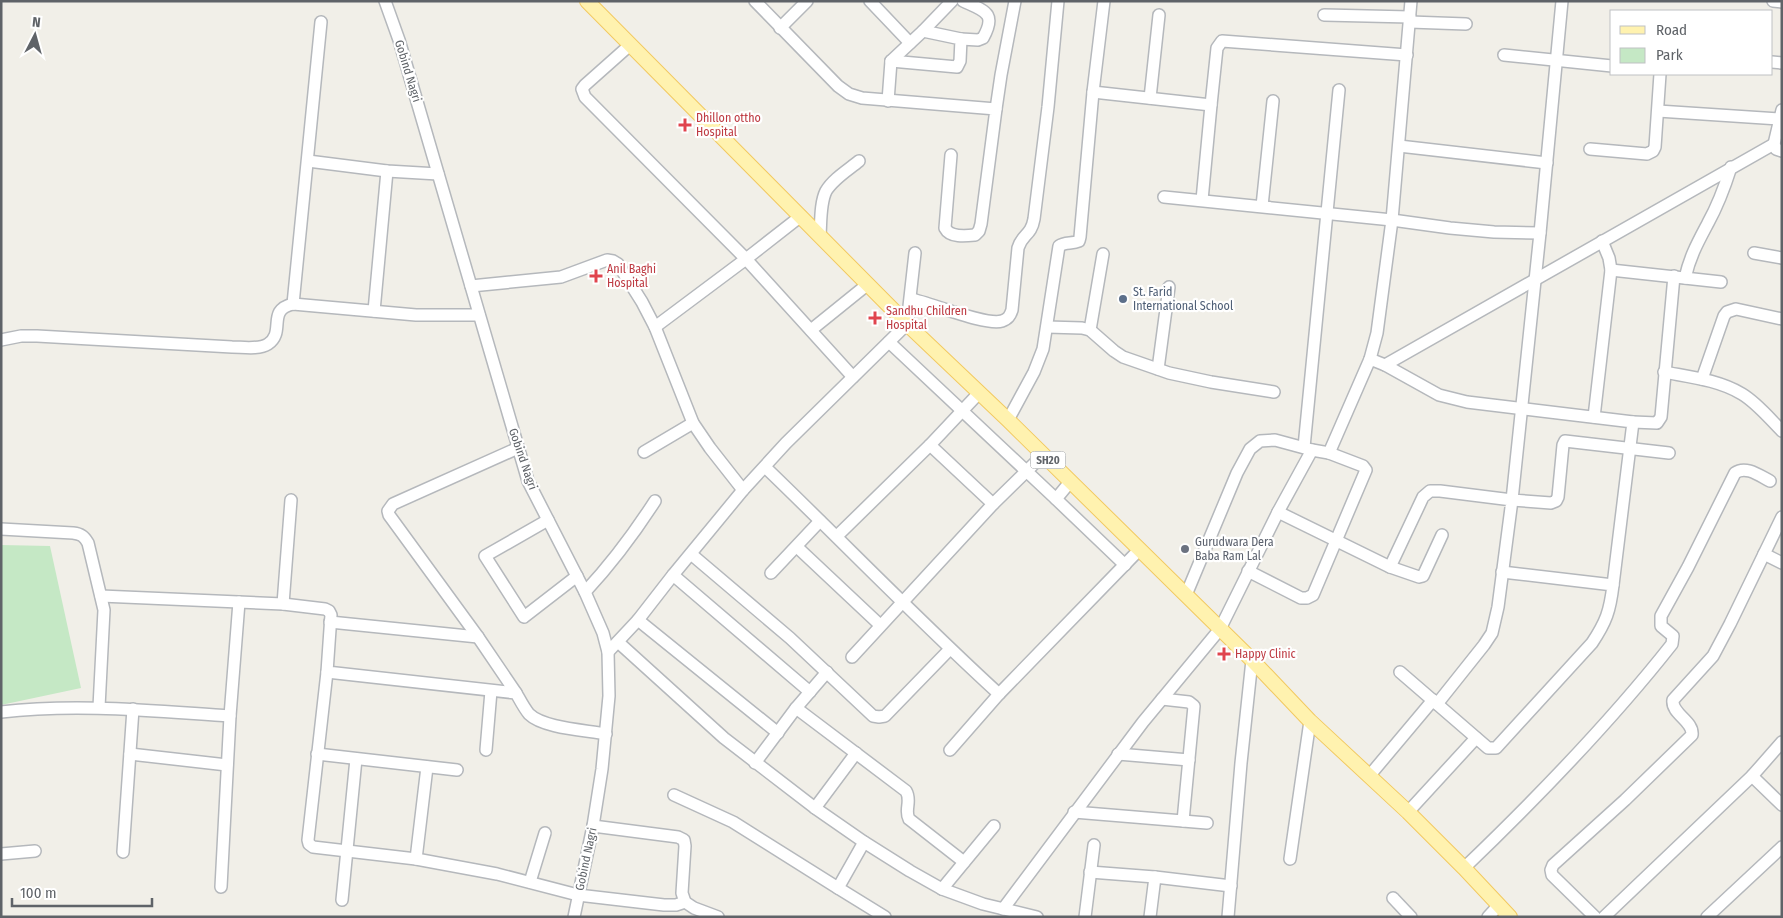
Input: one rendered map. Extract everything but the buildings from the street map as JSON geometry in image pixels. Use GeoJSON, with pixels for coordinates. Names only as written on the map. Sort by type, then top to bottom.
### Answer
{"type":"FeatureCollection","features":[{"type":"Feature","properties":{"kind":"main road","name":"SH20"},"geometry":{"type":"LineString","coordinates":[[587,1],[907,324],[1008,420],[1252,660],[1310,721],[1408,812],[1510,917]]}},
{"type":"Feature","properties":{"kind":"street","name":"Gobind Nagri"},"geometry":{"type":"LineString","coordinates":[[384,1],[399,40],[528,481],[585,592],[603,633],[608,652],[609,696],[602,769],[593,826],[574,917]]}},
{"type":"Feature","properties":{"kind":"street"},"geometry":{"type":"LineString","coordinates":[[755,1],[838,86],[849,94],[862,98],[888,101],[996,109]]}},
{"type":"Feature","properties":{"kind":"street"},"geometry":{"type":"LineString","coordinates":[[780,28],[806,1]]}},
{"type":"Feature","properties":{"kind":"street"},"geometry":{"type":"LineString","coordinates":[[870,1],[910,44]]}},
{"type":"Feature","properties":{"kind":"street"},"geometry":{"type":"LineString","coordinates":[[888,101],[891,61],[924,31],[952,1]]}},
{"type":"Feature","properties":{"kind":"street"},"geometry":{"type":"LineString","coordinates":[[924,31],[961,39],[978,40],[983,38],[989,28],[990,18],[986,12],[964,1]]}},
{"type":"Feature","properties":{"kind":"street"},"geometry":{"type":"LineString","coordinates":[[951,154],[945,228],[952,235],[975,235],[981,224],[1002,66],[1014,1]]}},
{"type":"Feature","properties":{"kind":"street"},"geometry":{"type":"LineString","coordinates":[[911,299],[982,320],[1002,321],[1009,317],[1012,310],[1018,248],[1020,241],[1030,234],[1034,219],[1048,107],[1058,1]]}},
{"type":"Feature","properties":{"kind":"street"},"geometry":{"type":"LineString","coordinates":[[1008,420],[1044,349],[1057,251],[1059,246],[1075,243],[1080,237],[1093,92],[1104,1]]}},
{"type":"Feature","properties":{"kind":"street"},"geometry":{"type":"LineString","coordinates":[[1329,453],[1370,359],[1377,333],[1392,220],[1411,1]]}},
{"type":"Feature","properties":{"kind":"street"},"geometry":{"type":"LineString","coordinates":[[1370,775],[1484,645],[1492,633],[1498,608],[1522,410],[1562,1]]}},
{"type":"Feature","properties":{"kind":"street"},"geometry":{"type":"LineString","coordinates":[[1773,1],[1782,2]]}},
{"type":"Feature","properties":{"kind":"street"},"geometry":{"type":"LineString","coordinates":[[1324,14],[1466,24]]}},
{"type":"Feature","properties":{"kind":"street"},"geometry":{"type":"LineString","coordinates":[[1150,98],[1159,15]]}},
{"type":"Feature","properties":{"kind":"street"},"geometry":{"type":"LineString","coordinates":[[293,304],[321,22]]}},
{"type":"Feature","properties":{"kind":"street"},"geometry":{"type":"LineString","coordinates":[[891,61],[957,66],[960,61],[961,39]]}},
{"type":"Feature","properties":{"kind":"street"},"geometry":{"type":"LineString","coordinates":[[1202,200],[1217,48],[1222,41],[1407,55]]}},
{"type":"Feature","properties":{"kind":"street"},"geometry":{"type":"LineString","coordinates":[[630,44],[585,85],[582,89],[583,93],[746,259],[853,377]]}},
{"type":"Feature","properties":{"kind":"street"},"geometry":{"type":"LineString","coordinates":[[1504,55],[1610,66]]}},
{"type":"Feature","properties":{"kind":"street"},"geometry":{"type":"LineString","coordinates":[[1590,149],[1651,153],[1655,147],[1660,75]]}},
{"type":"Feature","properties":{"kind":"street"},"geometry":{"type":"LineString","coordinates":[[1003,909],[1118,754],[1220,629],[1308,448],[1314,342],[1339,90]]}},
{"type":"Feature","properties":{"kind":"street"},"geometry":{"type":"LineString","coordinates":[[1093,92],[1212,105]]}},
{"type":"Feature","properties":{"kind":"street"},"geometry":{"type":"LineString","coordinates":[[1262,206],[1273,102]]}},
{"type":"Feature","properties":{"kind":"street"},"geometry":{"type":"LineString","coordinates":[[1385,365],[1731,168],[1778,148],[1781,114],[1658,111]]}},
{"type":"Feature","properties":{"kind":"street"},"geometry":{"type":"LineString","coordinates":[[1399,146],[1547,163]]}},
{"type":"Feature","properties":{"kind":"street"},"geometry":{"type":"LineString","coordinates":[[308,161],[387,171],[438,174]]}},
{"type":"Feature","properties":{"kind":"street"},"geometry":{"type":"LineString","coordinates":[[820,235],[826,192],[831,185],[858,161]]}},
{"type":"Feature","properties":{"kind":"street"},"geometry":{"type":"LineString","coordinates":[[1370,359],[1439,394],[1467,402],[1653,424],[1660,420],[1664,372],[1680,277],[1709,221],[1731,168]]}},
{"type":"Feature","properties":{"kind":"street"},"geometry":{"type":"LineString","coordinates":[[374,311],[387,171]]}},
{"type":"Feature","properties":{"kind":"street"},"geometry":{"type":"LineString","coordinates":[[1164,197],[1392,220],[1450,228],[1494,232],[1540,233]]}},
{"type":"Feature","properties":{"kind":"street"},"geometry":{"type":"LineString","coordinates":[[655,327],[801,216]]}},
{"type":"Feature","properties":{"kind":"street"},"geometry":{"type":"LineString","coordinates":[[1594,417],[1611,270],[1609,258],[1602,241]]}},
{"type":"Feature","properties":{"kind":"street"},"geometry":{"type":"LineString","coordinates":[[1754,252],[1782,258]]}},
{"type":"Feature","properties":{"kind":"street"},"geometry":{"type":"LineString","coordinates":[[608,652],[638,620],[743,490],[786,443],[907,324],[915,253]]}},
{"type":"Feature","properties":{"kind":"street"},"geometry":{"type":"LineString","coordinates":[[1090,330],[1103,254]]}},
{"type":"Feature","properties":{"kind":"street"},"geometry":{"type":"LineString","coordinates":[[471,286],[561,277],[606,260],[618,264],[633,286],[655,327],[693,422],[710,448],[743,490]]}},
{"type":"Feature","properties":{"kind":"street"},"geometry":{"type":"LineString","coordinates":[[1611,270],[1721,282]]}},
{"type":"Feature","properties":{"kind":"street"},"geometry":{"type":"LineString","coordinates":[[811,330],[868,284]]}},
{"type":"Feature","properties":{"kind":"street"},"geometry":{"type":"LineString","coordinates":[[1158,369],[1169,287]]}},
{"type":"Feature","properties":{"kind":"street"},"geometry":{"type":"LineString","coordinates":[[1,340],[21,336],[37,336],[232,348],[259,347],[267,345],[273,339],[279,311],[285,306],[293,304],[416,315],[479,315]]}},
{"type":"Feature","properties":{"kind":"street"},"geometry":{"type":"LineString","coordinates":[[1702,379],[1727,312],[1736,309],[1782,318]]}},
{"type":"Feature","properties":{"kind":"street"},"geometry":{"type":"LineString","coordinates":[[1047,327],[1090,330],[1123,357],[1158,369],[1211,382],[1274,392]]}},
{"type":"Feature","properties":{"kind":"street"},"geometry":{"type":"LineString","coordinates":[[889,342],[1125,565]]}},
{"type":"Feature","properties":{"kind":"street"},"geometry":{"type":"LineString","coordinates":[[1664,372],[1702,379],[1742,393],[1779,423]]}},
{"type":"Feature","properties":{"kind":"street"},"geometry":{"type":"LineString","coordinates":[[837,536],[930,445],[978,393]]}},
{"type":"Feature","properties":{"kind":"street"},"geometry":{"type":"LineString","coordinates":[[644,452],[693,422]]}},
{"type":"Feature","properties":{"kind":"street"},"geometry":{"type":"LineString","coordinates":[[1400,672],[1488,748],[1496,748],[1592,643],[1604,625],[1611,604],[1633,422]]}},
{"type":"Feature","properties":{"kind":"street"},"geometry":{"type":"LineString","coordinates":[[1186,595],[1237,473],[1250,449],[1260,441],[1275,440],[1329,453],[1363,466],[1366,470],[1312,595],[1307,598],[1301,598],[1248,571]]}},
{"type":"Feature","properties":{"kind":"street"},"geometry":{"type":"LineString","coordinates":[[1390,567],[1423,497],[1430,492],[1440,491],[1551,503],[1556,501],[1558,497],[1565,441],[1669,453]]}},
{"type":"Feature","properties":{"kind":"street"},"geometry":{"type":"LineString","coordinates":[[930,445],[993,504]]}},
{"type":"Feature","properties":{"kind":"street"},"geometry":{"type":"LineString","coordinates":[[518,448],[393,504],[388,511],[394,522],[478,637],[528,713],[537,720],[548,724],[606,734]]}},
{"type":"Feature","properties":{"kind":"street"},"geometry":{"type":"LineString","coordinates":[[852,657],[993,504],[1043,455]]}},
{"type":"Feature","properties":{"kind":"street"},"geometry":{"type":"LineString","coordinates":[[765,467],[950,649],[999,694]]}},
{"type":"Feature","properties":{"kind":"street"},"geometry":{"type":"LineString","coordinates":[[1464,868],[1571,761],[1638,687],[1672,644],[1673,636],[1660,626],[1662,616],[1735,473],[1740,469],[1748,470],[1770,481]]}},
{"type":"Feature","properties":{"kind":"street"},"geometry":{"type":"LineString","coordinates":[[1056,499],[1070,482]]}},
{"type":"Feature","properties":{"kind":"street"},"geometry":{"type":"LineString","coordinates":[[283,604],[291,500]]}},
{"type":"Feature","properties":{"kind":"street"},"geometry":{"type":"LineString","coordinates":[[585,592],[611,564],[655,501]]}},
{"type":"Feature","properties":{"kind":"street"},"geometry":{"type":"LineString","coordinates":[[1278,512],[1390,567],[1418,578],[1423,576],[1442,535]]}},
{"type":"Feature","properties":{"kind":"street"},"geometry":{"type":"LineString","coordinates":[[1595,917],[1552,875],[1553,865],[1625,800],[1692,735],[1691,728],[1673,706],[1673,700],[1712,656],[1730,624],[1782,517]]}},
{"type":"Feature","properties":{"kind":"street"},"geometry":{"type":"LineString","coordinates":[[548,520],[485,556],[524,617],[577,576]]}},
{"type":"Feature","properties":{"kind":"street"},"geometry":{"type":"LineString","coordinates":[[772,573],[820,520]]}},
{"type":"Feature","properties":{"kind":"street"},"geometry":{"type":"LineString","coordinates":[[1,529],[73,533],[85,537],[104,610],[99,707]]}},
{"type":"Feature","properties":{"kind":"street"},"geometry":{"type":"LineString","coordinates":[[797,547],[880,625]]}},
{"type":"Feature","properties":{"kind":"street"},"geometry":{"type":"LineString","coordinates":[[950,750],[999,694],[1139,550]]}},
{"type":"Feature","properties":{"kind":"street"},"geometry":{"type":"LineString","coordinates":[[691,554],[790,638],[873,716],[885,716],[950,649]]}},
{"type":"Feature","properties":{"kind":"street"},"geometry":{"type":"LineString","coordinates":[[1764,554],[1782,563]]}},
{"type":"Feature","properties":{"kind":"street"},"geometry":{"type":"LineString","coordinates":[[1502,572],[1613,585]]}},
{"type":"Feature","properties":{"kind":"street"},"geometry":{"type":"LineString","coordinates":[[673,575],[810,692]]}},
{"type":"Feature","properties":{"kind":"street"},"geometry":{"type":"LineString","coordinates":[[101,596],[283,604],[325,609],[329,612],[331,615],[327,672],[308,840],[312,847],[416,859],[473,869],[578,895],[664,905],[676,905],[685,902]]}},
{"type":"Feature","properties":{"kind":"street"},"geometry":{"type":"LineString","coordinates":[[221,887],[230,716],[239,602]]}},
{"type":"Feature","properties":{"kind":"street"},"geometry":{"type":"LineString","coordinates":[[638,620],[778,733]]}},
{"type":"Feature","properties":{"kind":"street"},"geometry":{"type":"LineString","coordinates":[[330,622],[478,637]]}},
{"type":"Feature","properties":{"kind":"street"},"geometry":{"type":"LineString","coordinates":[[618,642],[724,738],[815,808],[864,842],[942,889],[983,904],[1037,917]]}},
{"type":"Feature","properties":{"kind":"street"},"geometry":{"type":"LineString","coordinates":[[1228,917],[1252,660]]}},
{"type":"Feature","properties":{"kind":"street"},"geometry":{"type":"LineString","coordinates":[[327,672],[516,693]]}},
{"type":"Feature","properties":{"kind":"street"},"geometry":{"type":"LineString","coordinates":[[755,763],[796,708],[827,672]]}},
{"type":"Feature","properties":{"kind":"street"},"geometry":{"type":"LineString","coordinates":[[486,750],[491,691]]}},
{"type":"Feature","properties":{"kind":"street"},"geometry":{"type":"LineString","coordinates":[[1162,699],[1189,702],[1194,706],[1183,821]]}},
{"type":"Feature","properties":{"kind":"street"},"geometry":{"type":"LineString","coordinates":[[1,712],[38,708],[99,707],[230,716]]}},
{"type":"Feature","properties":{"kind":"street"},"geometry":{"type":"LineString","coordinates":[[796,708],[906,792],[909,796],[907,815],[909,819],[964,862]]}},
{"type":"Feature","properties":{"kind":"street"},"geometry":{"type":"LineString","coordinates":[[123,852],[133,709]]}},
{"type":"Feature","properties":{"kind":"street"},"geometry":{"type":"LineString","coordinates":[[1290,859],[1310,721]]}},
{"type":"Feature","properties":{"kind":"street"},"geometry":{"type":"LineString","coordinates":[[1408,812],[1476,738]]}},
{"type":"Feature","properties":{"kind":"street"},"geometry":{"type":"LineString","coordinates":[[1604,917],[1752,776],[1782,742]]}},
{"type":"Feature","properties":{"kind":"street"},"geometry":{"type":"LineString","coordinates":[[815,808],[856,753]]}},
{"type":"Feature","properties":{"kind":"street"},"geometry":{"type":"LineString","coordinates":[[130,754],[228,765]]}},
{"type":"Feature","properties":{"kind":"street"},"geometry":{"type":"LineString","coordinates":[[317,754],[457,770]]}},
{"type":"Feature","properties":{"kind":"street"},"geometry":{"type":"LineString","coordinates":[[1118,754],[1189,760]]}},
{"type":"Feature","properties":{"kind":"street"},"geometry":{"type":"LineString","coordinates":[[342,900],[356,759]]}},
{"type":"Feature","properties":{"kind":"street"},"geometry":{"type":"LineString","coordinates":[[416,859],[427,767]]}},
{"type":"Feature","properties":{"kind":"street"},"geometry":{"type":"LineString","coordinates":[[1752,776],[1782,805]]}},
{"type":"Feature","properties":{"kind":"street"},"geometry":{"type":"LineString","coordinates":[[674,795],[733,822],[885,917]]}},
{"type":"Feature","properties":{"kind":"street"},"geometry":{"type":"LineString","coordinates":[[1074,812],[1207,823]]}},
{"type":"Feature","properties":{"kind":"street"},"geometry":{"type":"LineString","coordinates":[[593,826],[678,837],[684,840],[686,846],[682,892],[685,902],[711,915]]}},
{"type":"Feature","properties":{"kind":"street"},"geometry":{"type":"LineString","coordinates":[[942,889],[994,826]]}},
{"type":"Feature","properties":{"kind":"street"},"geometry":{"type":"LineString","coordinates":[[530,882],[545,833]]}},
{"type":"Feature","properties":{"kind":"street"},"geometry":{"type":"LineString","coordinates":[[838,888],[864,842]]}},
{"type":"Feature","properties":{"kind":"street"},"geometry":{"type":"LineString","coordinates":[[1085,917],[1094,845]]}},
{"type":"Feature","properties":{"kind":"street"},"geometry":{"type":"LineString","coordinates":[[1707,917],[1782,847]]}},
{"type":"Feature","properties":{"kind":"street"},"geometry":{"type":"LineString","coordinates":[[1,854],[36,851]]}},
{"type":"Feature","properties":{"kind":"street"},"geometry":{"type":"LineString","coordinates":[[1090,872],[1231,886]]}},
{"type":"Feature","properties":{"kind":"street"},"geometry":{"type":"LineString","coordinates":[[1150,917],[1155,877]]}},
{"type":"Feature","properties":{"kind":"street"},"geometry":{"type":"LineString","coordinates":[[1393,898],[1411,917]]}},
{"type":"Feature","properties":{"kind":"street"},"geometry":{"type":"LineString","coordinates":[[1488,917],[1499,905]]}},
{"type":"Feature","properties":{"kind":"green space"},"geometry":{"type":"Polygon","coordinates":[[[1,545],[50,546],[81,688],[1,705],[1,545]]]}},
{"type":"Feature","properties":{"kind":"place","name":"Dhillon ottho Hospital"},"geometry":{"type":"Point","coordinates":[685,125]}},
{"type":"Feature","properties":{"kind":"place","name":"Anil Baghi Hospital"},"geometry":{"type":"Point","coordinates":[596,276]}},
{"type":"Feature","properties":{"kind":"place","name":"St. Farid International School"},"geometry":{"type":"Point","coordinates":[1123,299]}},
{"type":"Feature","properties":{"kind":"place","name":"Sandhu Children Hospital"},"geometry":{"type":"Point","coordinates":[875,318]}},
{"type":"Feature","properties":{"kind":"place","name":"Gurudwara Dera Baba Ram Lal"},"geometry":{"type":"Point","coordinates":[1185,549]}},
{"type":"Feature","properties":{"kind":"place","name":"Happy Clinic"},"geometry":{"type":"Point","coordinates":[1224,654]}}]}
